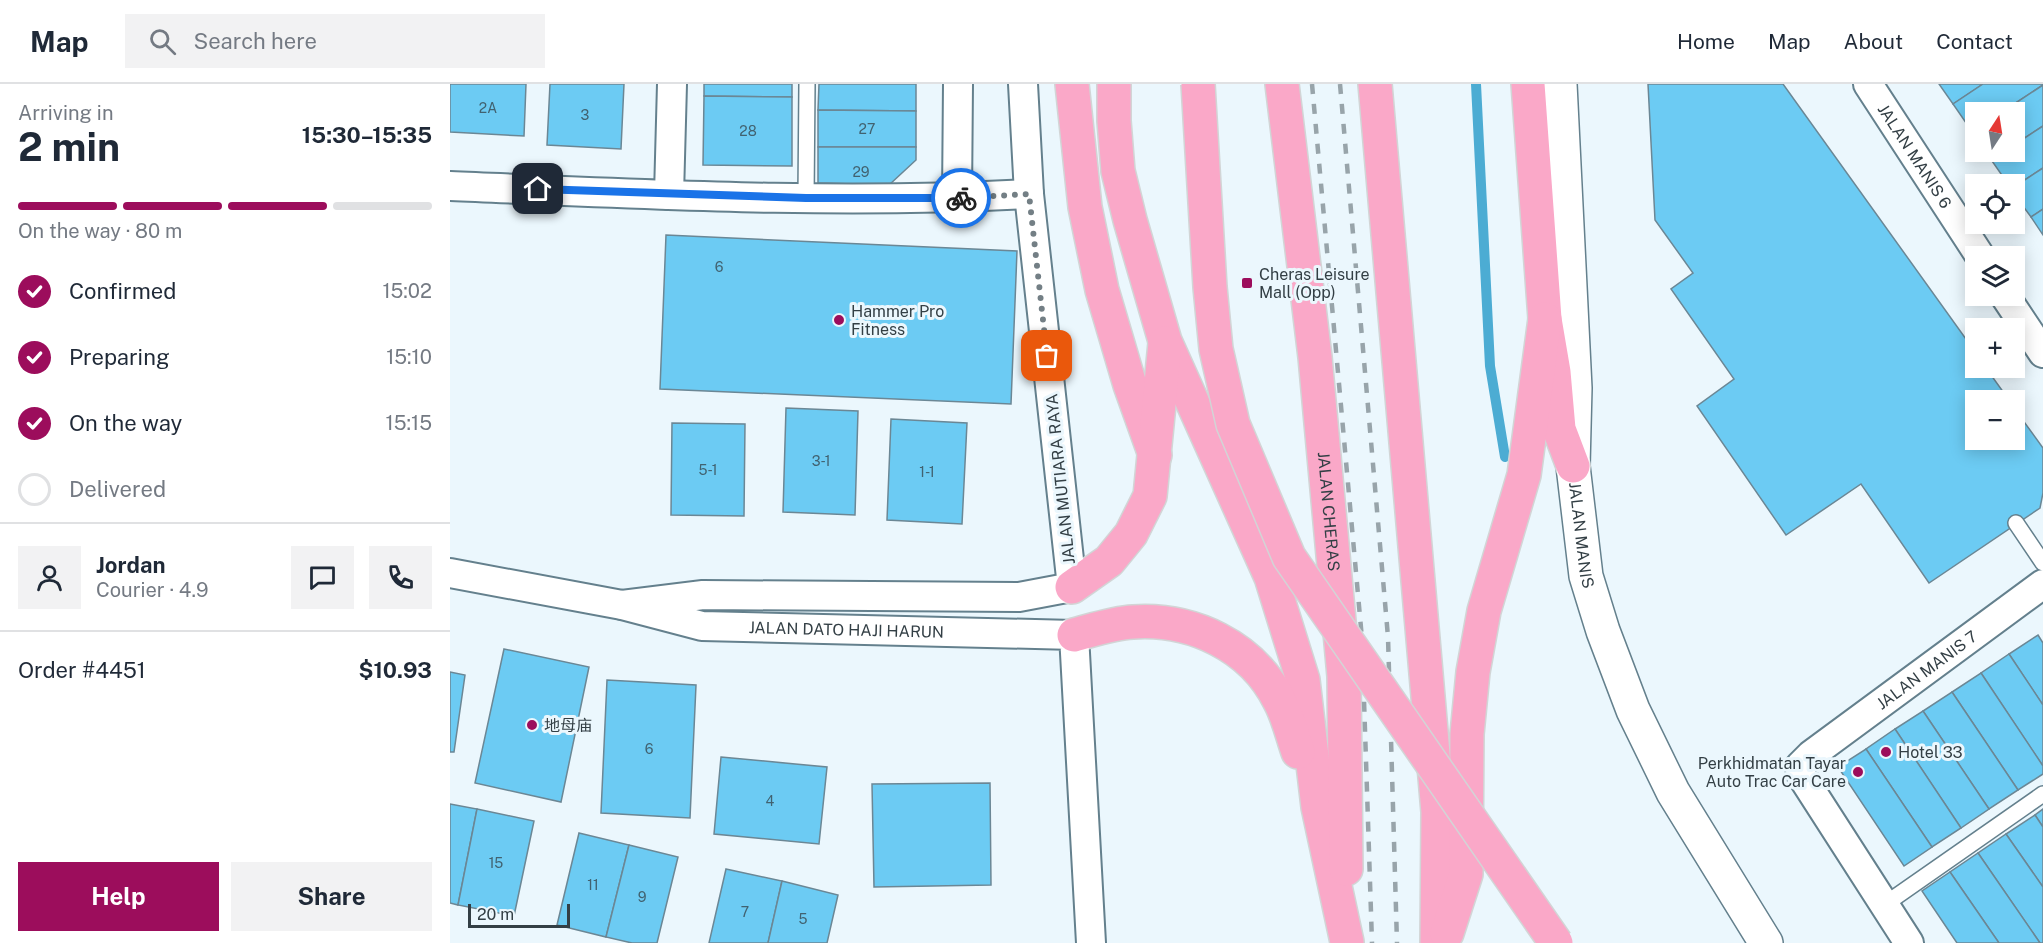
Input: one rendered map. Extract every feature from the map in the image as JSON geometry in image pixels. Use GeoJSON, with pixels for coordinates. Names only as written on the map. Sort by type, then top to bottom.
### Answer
{"type":"FeatureCollection","features":[{"type":"Feature","properties":{"kind":"highway"},"geometry":{"type":"LineString","coordinates":[[1072,84],[1085,207],[1102,290],[1130,385],[1155,455]]}},
{"type":"Feature","properties":{"kind":"highway"},"geometry":{"type":"LineString","coordinates":[[1114,84],[1118,171],[1165,341],[1271,577],[1303,680],[1318,807],[1347,942]]}},
{"type":"Feature","properties":{"kind":"highway"},"geometry":{"type":"LineString","coordinates":[[1198,84],[1216,349],[1233,424],[1288,557],[1556,943]]}},
{"type":"Feature","properties":{"kind":"highway","name":"JALAN CHERAS"},"geometry":{"type":"LineString","coordinates":[[1282,84],[1316,357],[1344,676],[1347,942]]}},
{"type":"Feature","properties":{"kind":"highway"},"geometry":{"type":"LineString","coordinates":[[1375,84],[1438,812],[1437,943]]}},
{"type":"Feature","properties":{"kind":"highway"},"geometry":{"type":"LineString","coordinates":[[1528,84],[1545,319],[1554,372],[1559,429],[1573,466]]}},
{"type":"Feature","properties":{"kind":"highway"},"geometry":{"type":"LineString","coordinates":[[1443,943],[1466,874],[1467,734],[1473,672],[1484,611],[1524,475],[1545,319]]}},
{"type":"Feature","properties":{"kind":"highway"},"geometry":{"type":"LineString","coordinates":[[1072,587],[1109,561],[1131,534],[1150,496],[1165,341]]}},
{"type":"Feature","properties":{"kind":"highway"},"geometry":{"type":"LineString","coordinates":[[1074,635],[1132,622],[1177,624],[1207,633],[1239,650],[1261,671],[1280,700],[1318,807]]}},
{"type":"Feature","properties":{"kind":"street"},"geometry":{"type":"LineString","coordinates":[[669,195],[672,84]]}},
{"type":"Feature","properties":{"kind":"street"},"geometry":{"type":"LineString","coordinates":[[957,198],[958,84]]}},
{"type":"Feature","properties":{"kind":"street","name":"JALAN MUTIARA RAYA"},"geometry":{"type":"LineString","coordinates":[[1023,84],[1029,194],[1072,587]]}},
{"type":"Feature","properties":{"kind":"street","name":"JALAN MANIS"},"geometry":{"type":"LineString","coordinates":[[1560,84],[1575,388],[1573,466],[1586,576],[1602,631],[1633,710],[1673,792],[1766,943]]}},
{"type":"Feature","properties":{"kind":"street","name":"JALAN MANIS 6"},"geometry":{"type":"LineString","coordinates":[[1868,84],[1973,246]]}},
{"type":"Feature","properties":{"kind":"street"},"geometry":{"type":"LineString","coordinates":[[450,186],[806,198],[957,198],[1029,194]]}},
{"type":"Feature","properties":{"kind":"street"},"geometry":{"type":"LineString","coordinates":[[2012,306],[2043,353]]}},
{"type":"Feature","properties":{"kind":"street","name":"JALAN DATO HAJI HARUN"},"geometry":{"type":"LineString","coordinates":[[450,573],[622,605],[702,626],[1074,635]]}},
{"type":"Feature","properties":{"kind":"street","name":"JALAN MANIS 7"},"geometry":{"type":"LineString","coordinates":[[1884,905],[1801,775],[1800,766],[1811,755],[2043,584]]}},
{"type":"Feature","properties":{"kind":"street","name":"JALAN DATO HAJI HARUN"},"geometry":{"type":"LineString","coordinates":[[622,605],[703,595],[1019,597],[1072,587]]}},
{"type":"Feature","properties":{"kind":"street"},"geometry":{"type":"LineString","coordinates":[[1074,635],[1091,943]]}},
{"type":"Feature","properties":{"kind":"street"},"geometry":{"type":"LineString","coordinates":[[1884,905],[1909,943]]}},
{"type":"Feature","properties":{"kind":"lane"},"geometry":{"type":"LineString","coordinates":[[806,198],[807,84]]}},
{"type":"Feature","properties":{"kind":"lane"},"geometry":{"type":"LineString","coordinates":[[2016,524],[2043,563]]}},
{"type":"Feature","properties":{"kind":"lane"},"geometry":{"type":"LineString","coordinates":[[1884,905],[2043,794]]}},
{"type":"Feature","properties":{"kind":"building"},"geometry":{"type":"Polygon","coordinates":[[[450,84],[526,84],[524,136],[450,132],[450,84]]]}},
{"type":"Feature","properties":{"kind":"building"},"geometry":{"type":"Polygon","coordinates":[[[550,84],[624,84],[621,149],[547,145],[550,84]]]}},
{"type":"Feature","properties":{"kind":"building"},"geometry":{"type":"Polygon","coordinates":[[[704,84],[792,84],[792,97],[704,96],[704,84]]]}},
{"type":"Feature","properties":{"kind":"building"},"geometry":{"type":"Polygon","coordinates":[[[819,84],[916,84],[916,111],[818,110],[819,84]]]}},
{"type":"Feature","properties":{"kind":"building"},"geometry":{"type":"Polygon","coordinates":[[[1648,84],[1783,84],[1965,338],[1965,378],[1993,378],[2002,390],[1965,390],[1965,450],[2025,450],[2025,423],[2043,448],[2043,493],[2040,508],[1929,583],[1861,484],[1786,535],[1697,406],[1734,379],[1671,289],[1693,273],[1655,220],[1648,84]]]}},
{"type":"Feature","properties":{"kind":"building"},"geometry":{"type":"Polygon","coordinates":[[[1939,84],[1983,84],[1953,104],[1939,84]]]}},
{"type":"Feature","properties":{"kind":"building"},"geometry":{"type":"Polygon","coordinates":[[[1983,84],[2043,84],[2017,102],[1965,102],[1965,121],[1953,104],[1983,84]]]}},
{"type":"Feature","properties":{"kind":"building"},"geometry":{"type":"Polygon","coordinates":[[[2043,85],[2043,126],[2025,138],[2025,102],[2017,102],[2043,85]]]}},
{"type":"Feature","properties":{"kind":"building"},"geometry":{"type":"Polygon","coordinates":[[[704,96],[792,97],[792,166],[703,165],[704,96]]]}},
{"type":"Feature","properties":{"kind":"building"},"geometry":{"type":"Polygon","coordinates":[[[818,110],[916,111],[916,147],[818,147],[818,110]]]}},
{"type":"Feature","properties":{"kind":"building"},"geometry":{"type":"Polygon","coordinates":[[[2043,126],[2043,168],[2025,180],[2025,174],[2001,174],[1993,162],[2025,162],[2025,138],[2043,126]]]}},
{"type":"Feature","properties":{"kind":"building"},"geometry":{"type":"Polygon","coordinates":[[[818,147],[916,147],[916,160],[889,185],[818,183],[818,147]]]}},
{"type":"Feature","properties":{"kind":"building"},"geometry":{"type":"Polygon","coordinates":[[[2043,168],[2043,209],[2031,217],[2025,209],[2025,180],[2043,168]]]}},
{"type":"Feature","properties":{"kind":"building"},"geometry":{"type":"Polygon","coordinates":[[[2043,209],[2043,235],[2031,217],[2043,209]]]}},
{"type":"Feature","properties":{"kind":"building","name":"Hammer Pro Fitness"},"geometry":{"type":"Polygon","coordinates":[[[666,235],[1017,251],[1011,404],[660,389],[666,235]]]}},
{"type":"Feature","properties":{"kind":"building"},"geometry":{"type":"Polygon","coordinates":[[[786,408],[858,411],[855,515],[783,512],[786,408]]]}},
{"type":"Feature","properties":{"kind":"building"},"geometry":{"type":"Polygon","coordinates":[[[891,419],[967,423],[962,524],[887,520],[891,419]]]}},
{"type":"Feature","properties":{"kind":"building"},"geometry":{"type":"Polygon","coordinates":[[[672,423],[745,424],[744,516],[671,515],[672,423]]]}},
{"type":"Feature","properties":{"kind":"building"},"geometry":{"type":"Polygon","coordinates":[[[2038,635],[2043,643],[2043,705],[2009,654],[2038,635]]]}},
{"type":"Feature","properties":{"kind":"building","name":"地母庙"},"geometry":{"type":"Polygon","coordinates":[[[504,649],[589,667],[561,802],[475,783],[504,649]]]}},
{"type":"Feature","properties":{"kind":"building"},"geometry":{"type":"Polygon","coordinates":[[[2009,654],[2043,705],[2043,766],[1981,673],[2009,654]]]}},
{"type":"Feature","properties":{"kind":"building"},"geometry":{"type":"Polygon","coordinates":[[[450,672],[465,675],[454,752],[450,752],[450,672]]]}},
{"type":"Feature","properties":{"kind":"building"},"geometry":{"type":"Polygon","coordinates":[[[1981,673],[2043,766],[2043,774],[2018,790],[1952,692],[1981,673]]]}},
{"type":"Feature","properties":{"kind":"building"},"geometry":{"type":"Polygon","coordinates":[[[607,680],[696,685],[690,818],[601,813],[607,680]]]}},
{"type":"Feature","properties":{"kind":"building"},"geometry":{"type":"Polygon","coordinates":[[[1952,692],[2018,790],[1989,809],[1923,711],[1952,692]]]}},
{"type":"Feature","properties":{"kind":"building"},"geometry":{"type":"Polygon","coordinates":[[[1923,711],[1989,809],[1961,828],[1895,729],[1923,711]]]}},
{"type":"Feature","properties":{"kind":"building"},"geometry":{"type":"Polygon","coordinates":[[[1895,729],[1961,828],[1932,847],[1866,749],[1895,729]]]}},
{"type":"Feature","properties":{"kind":"building"},"geometry":{"type":"Polygon","coordinates":[[[1866,749],[1932,847],[1904,866],[1838,767],[1866,749]]]}},
{"type":"Feature","properties":{"kind":"building"},"geometry":{"type":"Polygon","coordinates":[[[721,757],[827,767],[819,844],[714,834],[721,757]]]}},
{"type":"Feature","properties":{"kind":"building"},"geometry":{"type":"Polygon","coordinates":[[[990,783],[991,885],[874,887],[872,784],[990,783]]]}},
{"type":"Feature","properties":{"kind":"building"},"geometry":{"type":"Polygon","coordinates":[[[450,804],[477,809],[458,905],[450,903],[450,804]]]}},
{"type":"Feature","properties":{"kind":"building"},"geometry":{"type":"Polygon","coordinates":[[[477,809],[534,821],[514,916],[458,905],[477,809]]]}},
{"type":"Feature","properties":{"kind":"building"},"geometry":{"type":"Polygon","coordinates":[[[2043,809],[2043,827],[2035,815],[2043,809]]]}},
{"type":"Feature","properties":{"kind":"building"},"geometry":{"type":"Polygon","coordinates":[[[2035,815],[2043,827],[2043,887],[2006,834],[2035,815]]]}},
{"type":"Feature","properties":{"kind":"building"},"geometry":{"type":"Polygon","coordinates":[[[579,833],[629,845],[606,937],[557,925],[579,833]]]}},
{"type":"Feature","properties":{"kind":"building"},"geometry":{"type":"Polygon","coordinates":[[[2006,834],[2043,887],[2043,943],[2040,943],[1978,853],[2006,834]]]}},
{"type":"Feature","properties":{"kind":"building"},"geometry":{"type":"Polygon","coordinates":[[[629,845],[678,857],[657,943],[632,943],[606,937],[629,845]]]}},
{"type":"Feature","properties":{"kind":"building"},"geometry":{"type":"Polygon","coordinates":[[[1978,853],[2040,943],[1999,943],[1950,872],[1978,853]]]}},
{"type":"Feature","properties":{"kind":"building"},"geometry":{"type":"Polygon","coordinates":[[[726,869],[782,881],[768,943],[709,943],[726,869]]]}},
{"type":"Feature","properties":{"kind":"building"},"geometry":{"type":"Polygon","coordinates":[[[1950,872],[1999,943],[1957,943],[1922,891],[1950,872]]]}},
{"type":"Feature","properties":{"kind":"building"},"geometry":{"type":"Polygon","coordinates":[[[782,881],[838,895],[827,943],[768,943],[782,881]]]}},
{"type":"Feature","properties":{"kind":"waterway"},"geometry":{"type":"LineString","coordinates":[[1476,84],[1490,366],[1505,457]]}},
{"type":"Feature","properties":{"kind":"railway"},"geometry":{"type":"LineString","coordinates":[[1312,84],[1362,639],[1372,943]]}},
{"type":"Feature","properties":{"kind":"railway"},"geometry":{"type":"LineString","coordinates":[[1340,84],[1388,637],[1397,943]]}},
{"type":"Feature","properties":{"kind":"way so far"},"geometry":{"type":"LineString","coordinates":[[961,198],[1029,194],[1047,356]]}},
{"type":"Feature","properties":{"kind":"place","name":"Cheras Leisure Mall (Opp)"},"geometry":{"type":"Point","coordinates":[1247,283]}},
{"type":"Feature","properties":{"kind":"place","name":"Hammer Pro Fitness"},"geometry":{"type":"Point","coordinates":[839,320]}},
{"type":"Feature","properties":{"kind":"place","name":"地母庙"},"geometry":{"type":"Point","coordinates":[532,725]}},
{"type":"Feature","properties":{"kind":"place","name":"Hotel 33"},"geometry":{"type":"Point","coordinates":[1886,752]}},
{"type":"Feature","properties":{"kind":"place","name":"Perkhidmatan Tayar Auto Trac Car Care"},"geometry":{"type":"Point","coordinates":[1858,772]}},
{"type":"Feature","properties":{"kind":"route"},"geometry":{"type":"LineString","coordinates":[[538,189],[806,198],[961,198]]}}]}
